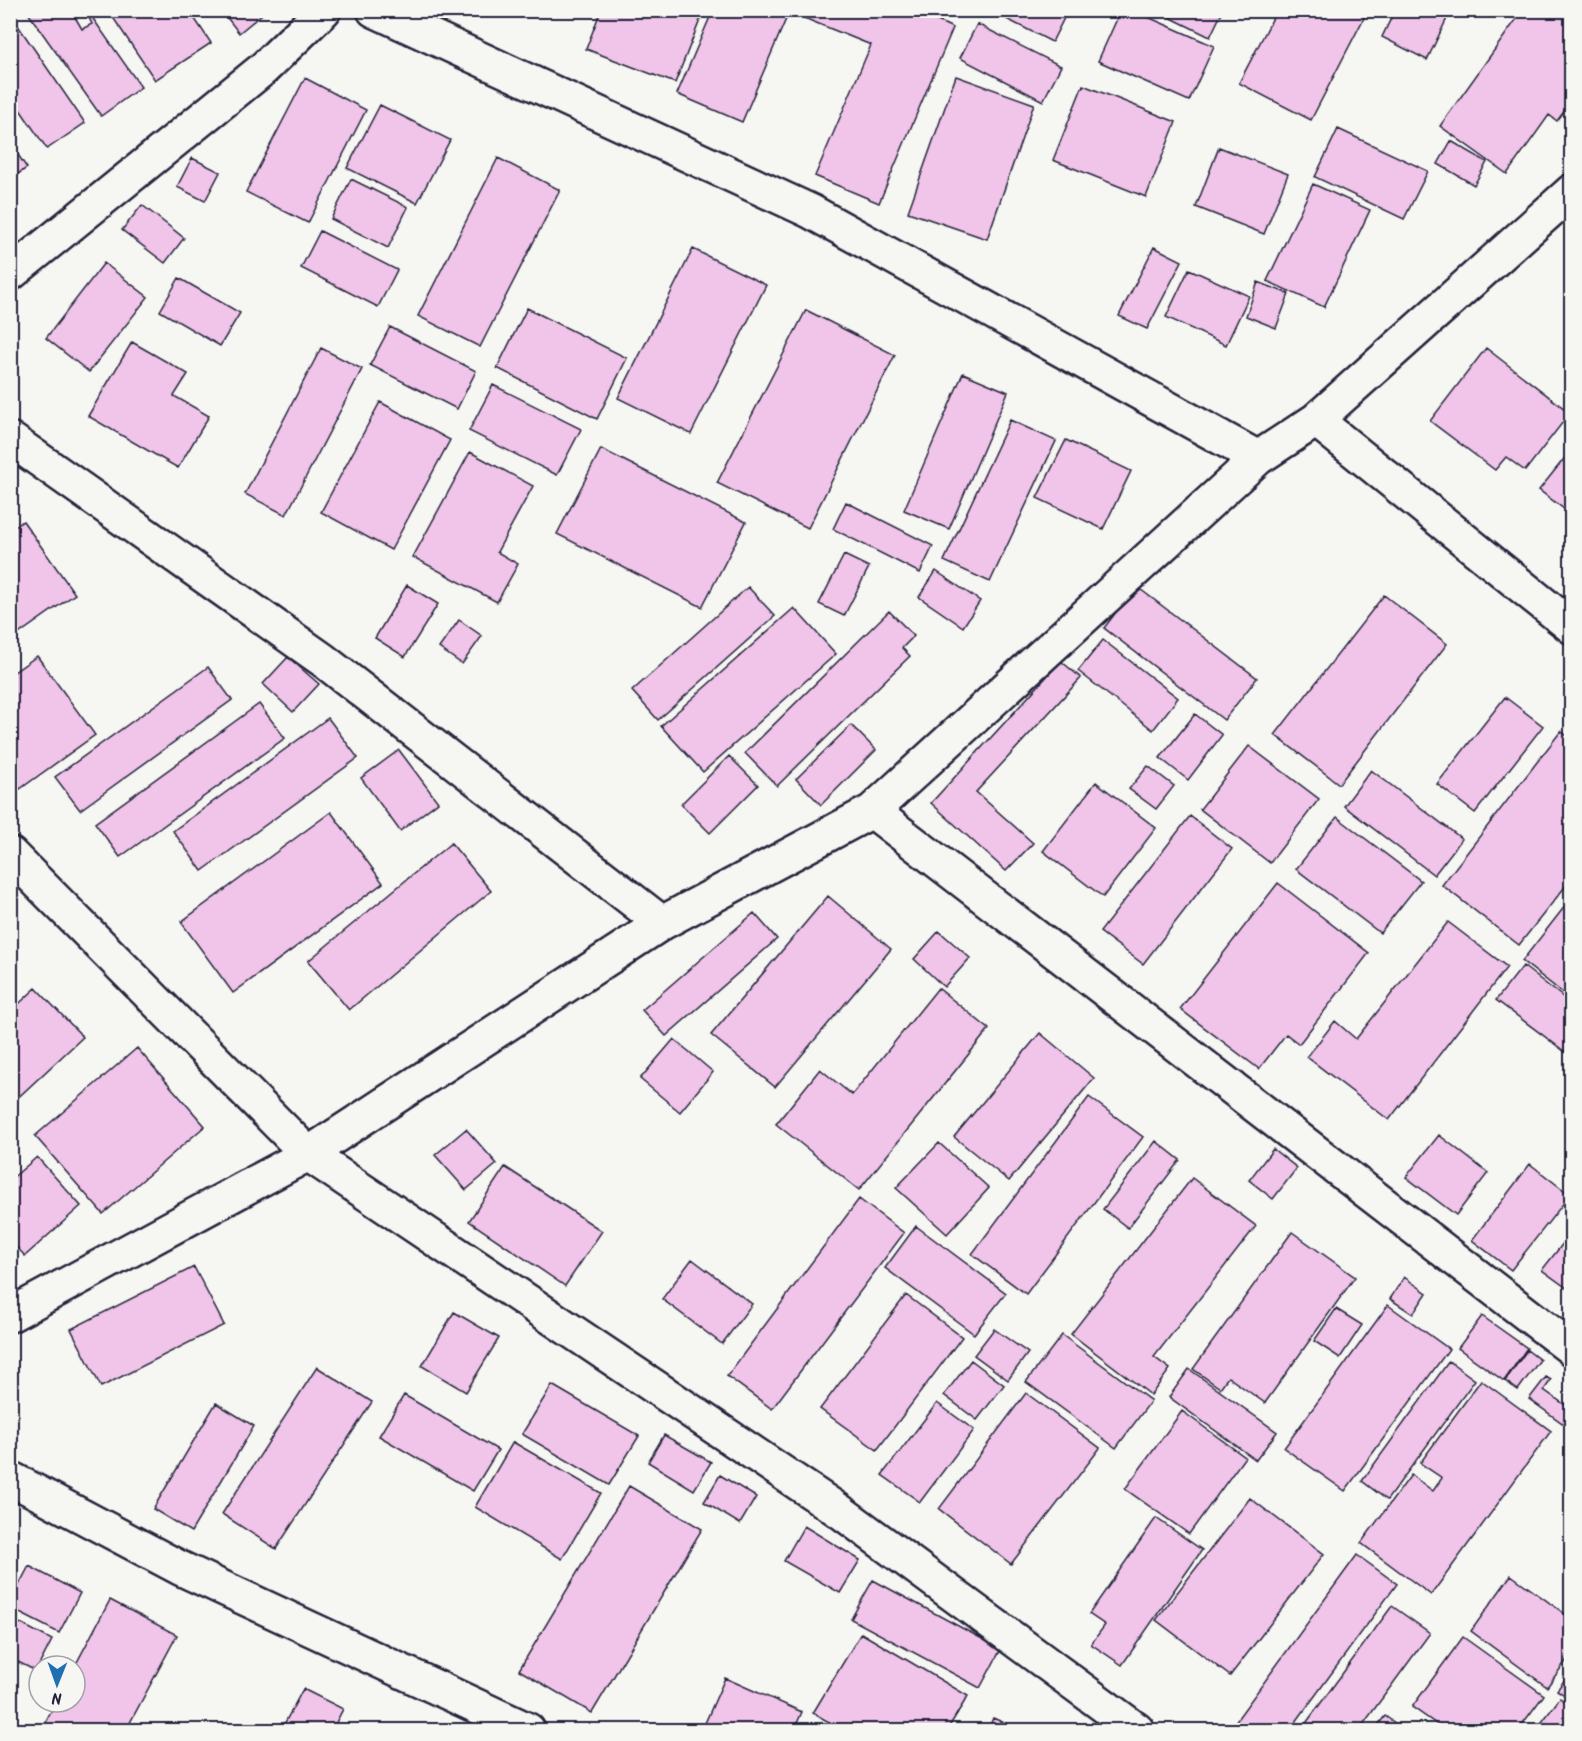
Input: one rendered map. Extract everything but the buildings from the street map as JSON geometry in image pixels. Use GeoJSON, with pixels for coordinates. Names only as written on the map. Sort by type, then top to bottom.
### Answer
{"type":"FeatureCollection","features":[{"type":"Feature","properties":{"kind":"street"},"geometry":{"type":"LineString","coordinates":[[10,274],[263,69],[324,10]]}},
{"type":"Feature","properties":{"kind":"street"},"geometry":{"type":"LineString","coordinates":[[374,10],[810,211],[1258,458]]}},
{"type":"Feature","properties":{"kind":"street"},"geometry":{"type":"LineString","coordinates":[[10,1315],[308,1154],[662,923],[872,811],[1258,458],[1316,420],[1572,191]]}},
{"type":"Feature","properties":{"kind":"street"},"geometry":{"type":"LineString","coordinates":[[1316,420],[1572,627]]}},
{"type":"Feature","properties":{"kind":"street"},"geometry":{"type":"LineString","coordinates":[[10,439],[323,660],[662,923]]}},
{"type":"Feature","properties":{"kind":"street"},"geometry":{"type":"LineString","coordinates":[[872,811],[1572,1349]]}},
{"type":"Feature","properties":{"kind":"street"},"geometry":{"type":"LineString","coordinates":[[10,854],[308,1154],[841,1512],[1137,1731]]}},
{"type":"Feature","properties":{"kind":"street"},"geometry":{"type":"LineString","coordinates":[[10,1478],[180,1568],[528,1731]]}}]}
